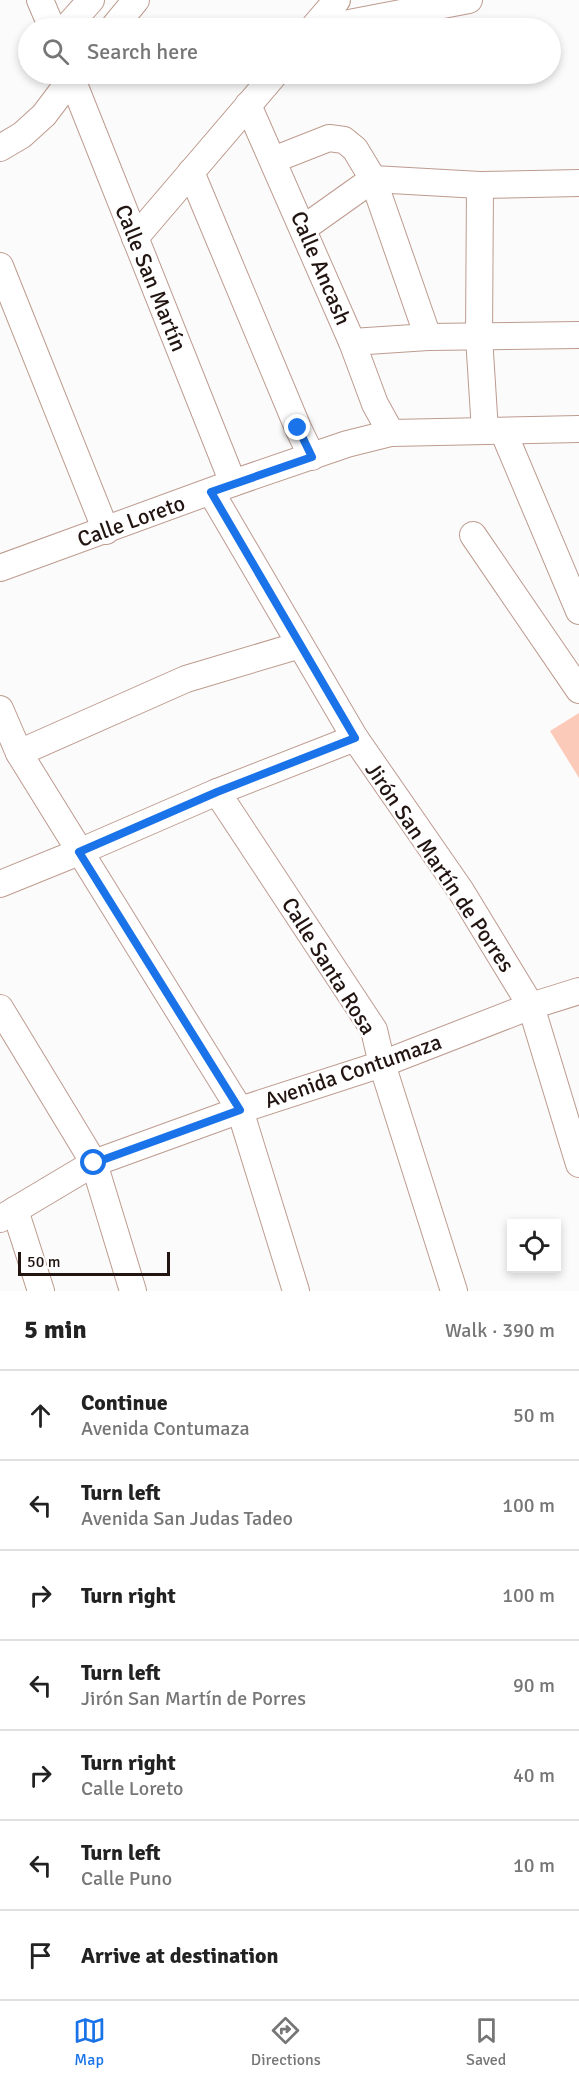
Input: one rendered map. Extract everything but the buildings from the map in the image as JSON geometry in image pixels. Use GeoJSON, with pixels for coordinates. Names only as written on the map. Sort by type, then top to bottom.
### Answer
{"type":"FeatureCollection","features":[{"type":"Feature","properties":{"kind":"street"},"geometry":{"type":"LineString","coordinates":[[40,0],[48,18]]}},
{"type":"Feature","properties":{"kind":"street"},"geometry":{"type":"LineString","coordinates":[[75,18],[91,0]]}},
{"type":"Feature","properties":{"kind":"street"},"geometry":{"type":"LineString","coordinates":[[121,18],[136,0]]}},
{"type":"Feature","properties":{"kind":"street"},"geometry":{"type":"LineString","coordinates":[[373,18],[469,0]]}},
{"type":"Feature","properties":{"kind":"street"},"geometry":{"type":"LineString","coordinates":[[320,18],[332,2]]}},
{"type":"Feature","properties":{"kind":"street"},"geometry":{"type":"LineString","coordinates":[[0,148],[22,135],[44,115],[66,84]]}},
{"type":"Feature","properties":{"kind":"street","name":"Calle San Martín"},"geometry":{"type":"LineString","coordinates":[[75,84],[135,238],[222,487]]}},
{"type":"Feature","properties":{"kind":"street"},"geometry":{"type":"LineString","coordinates":[[135,238],[266,84]]}},
{"type":"Feature","properties":{"kind":"street","name":"Calle Ancash"},"geometry":{"type":"LineString","coordinates":[[248,105],[304,228],[352,342],[375,404],[391,433]]}},
{"type":"Feature","properties":{"kind":"street"},"geometry":{"type":"LineString","coordinates":[[273,160],[329,138],[344,140],[356,149],[373,179],[428,337]]}},
{"type":"Feature","properties":{"kind":"street"},"geometry":{"type":"LineString","coordinates":[[191,172],[312,457]]}},
{"type":"Feature","properties":{"kind":"street"},"geometry":{"type":"LineString","coordinates":[[304,228],[373,179],[480,185],[579,183]]}},
{"type":"Feature","properties":{"kind":"street"},"geometry":{"type":"LineString","coordinates":[[480,185],[479,337],[494,430],[579,611]]}},
{"type":"Feature","properties":{"kind":"street"},"geometry":{"type":"LineString","coordinates":[[0,266],[106,531]]}},
{"type":"Feature","properties":{"kind":"street"},"geometry":{"type":"LineString","coordinates":[[352,342],[428,337],[579,335]]}},
{"type":"Feature","properties":{"kind":"street","name":"Calle Loreto"},"geometry":{"type":"LineString","coordinates":[[0,568],[222,487],[347,444],[391,433],[579,429]]}},
{"type":"Feature","properties":{"kind":"street","name":"Jirón San Martín de Porres"},"geometry":{"type":"LineString","coordinates":[[222,487],[300,645],[355,738],[461,891],[531,1006],[579,1164]]}},
{"type":"Feature","properties":{"kind":"street"},"geometry":{"type":"LineString","coordinates":[[473,535],[579,690]]}},
{"type":"Feature","properties":{"kind":"street"},"geometry":{"type":"LineString","coordinates":[[20,753],[186,680],[300,645]]}},
{"type":"Feature","properties":{"kind":"street"},"geometry":{"type":"LineString","coordinates":[[0,709],[20,753],[79,852],[240,1110],[296,1291]]}},
{"type":"Feature","properties":{"kind":"street"},"geometry":{"type":"LineString","coordinates":[[0,885],[217,792],[355,738]]}},
{"type":"Feature","properties":{"kind":"street","name":"Calle Santa Rosa"},"geometry":{"type":"LineString","coordinates":[[217,792],[374,1030],[382,1064],[453,1291]]}},
{"type":"Feature","properties":{"kind":"street","name":"Avenida Contumaza"},"geometry":{"type":"LineString","coordinates":[[8,1215],[94,1163],[240,1110],[382,1064],[531,1006],[579,991]]}},
{"type":"Feature","properties":{"kind":"street"},"geometry":{"type":"LineString","coordinates":[[0,1008],[94,1163],[133,1291]]}},
{"type":"Feature","properties":{"kind":"street"},"geometry":{"type":"LineString","coordinates":[[8,1215],[27,1245],[41,1291]]}},
{"type":"Feature","properties":{"kind":"shaded area"},"geometry":{"type":"Polygon","coordinates":[[[579,713],[579,778],[550,731],[579,713]]]}},
{"type":"Feature","properties":{"kind":"route"},"geometry":{"type":"LineString","coordinates":[[94,1163],[240,1110],[79,852],[217,792],[355,738],[211,492],[312,457],[298,428]]}}]}
